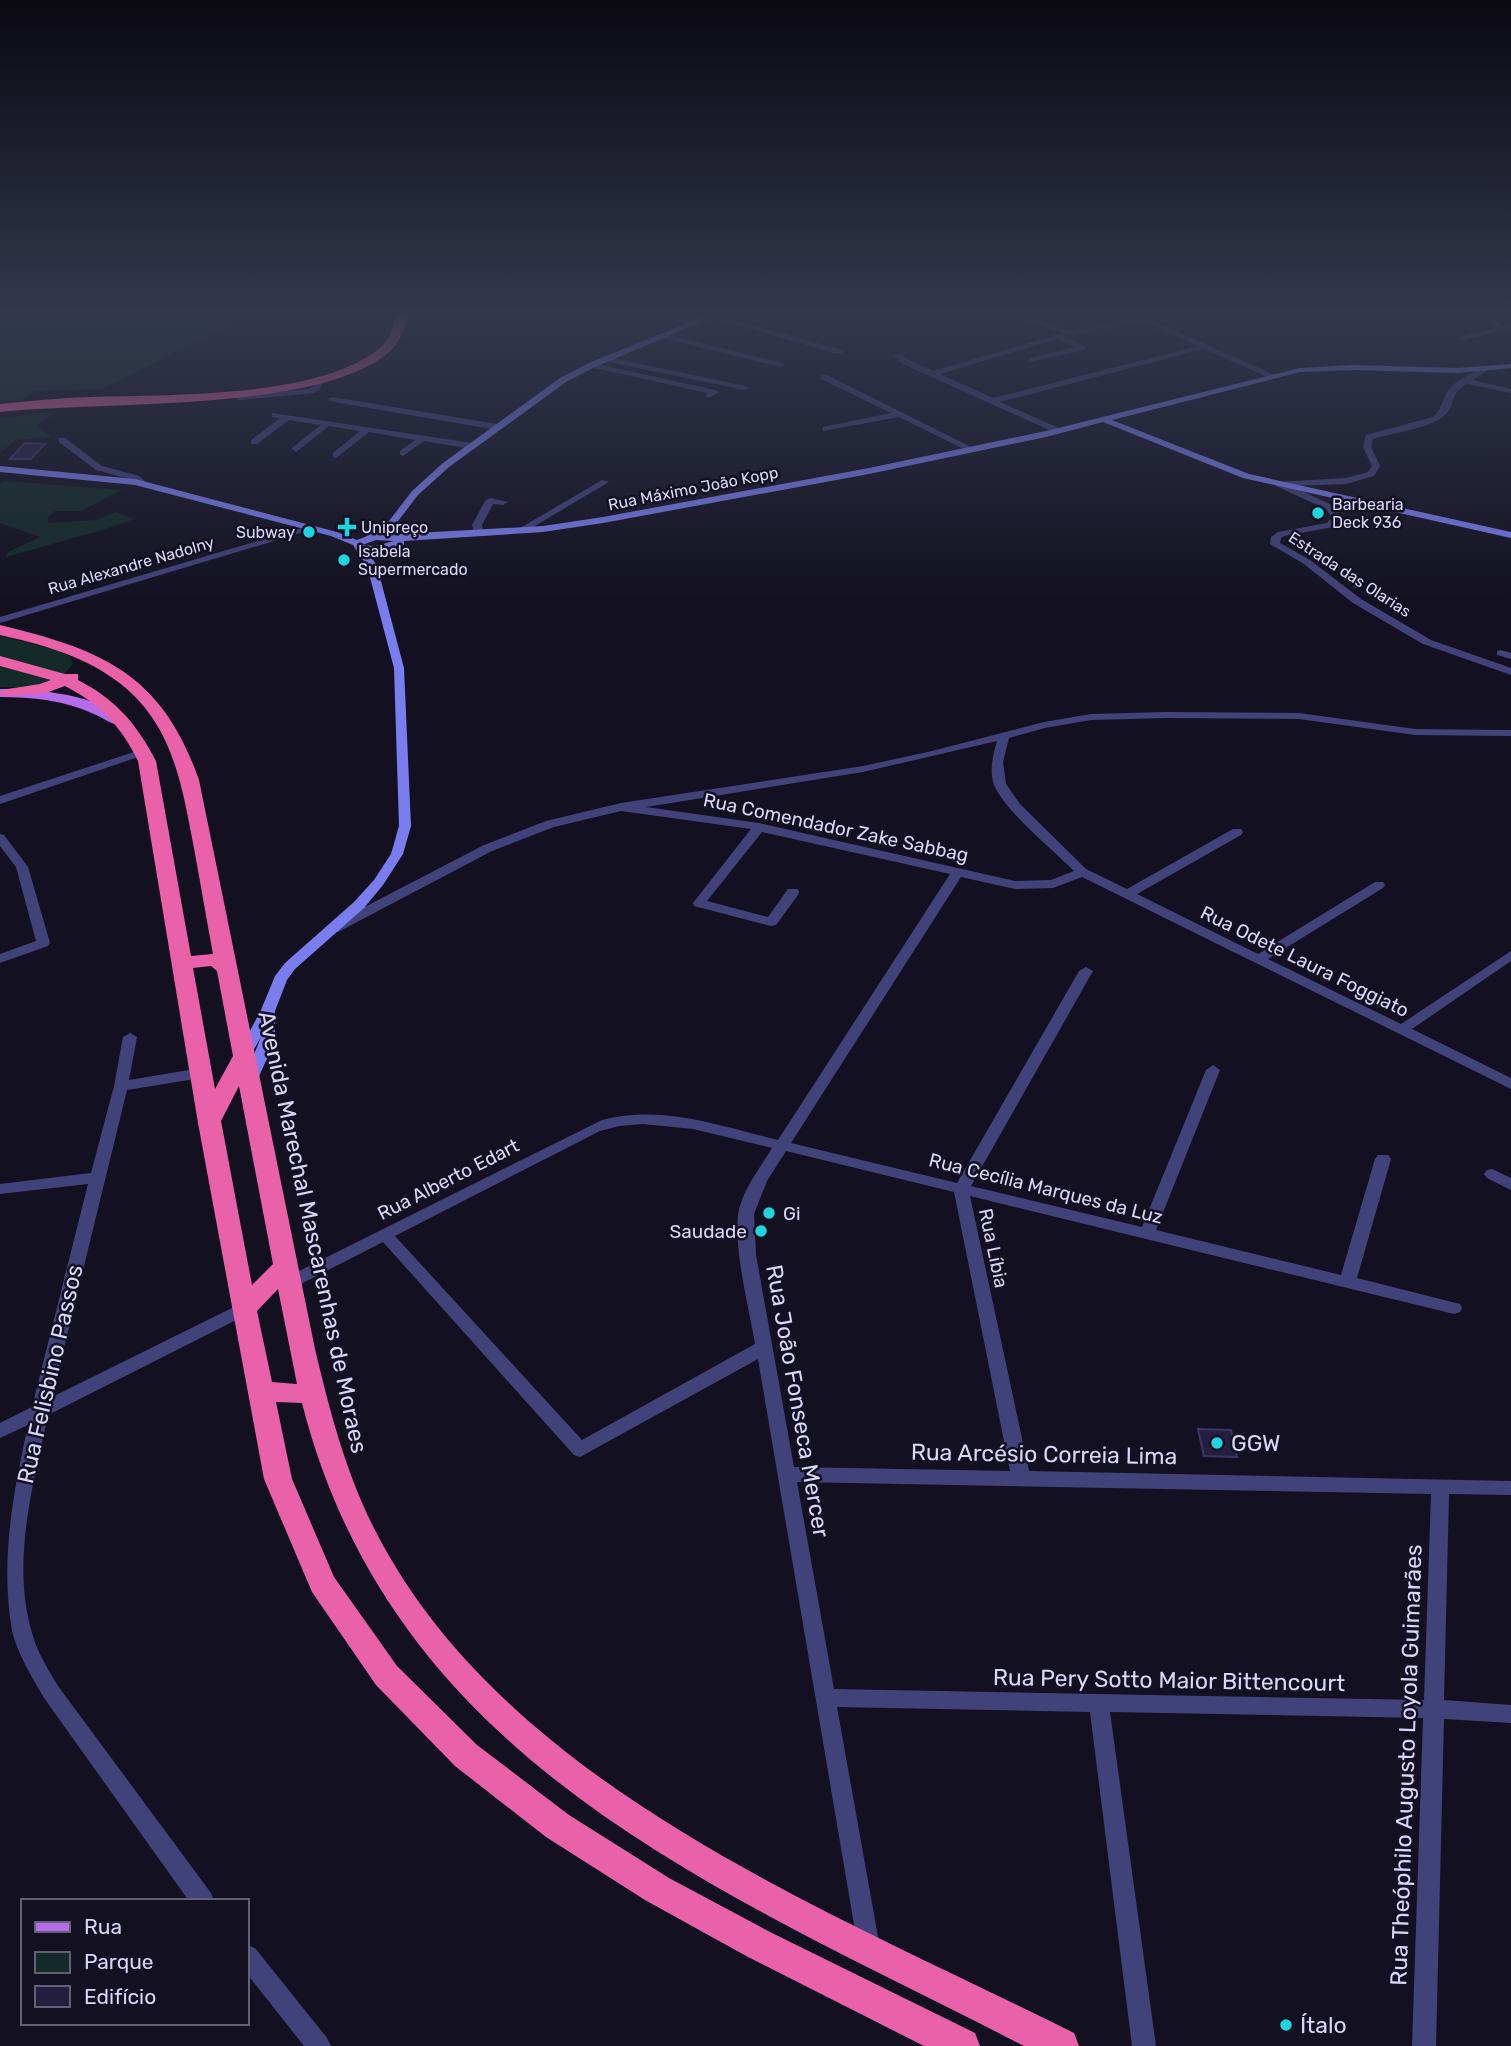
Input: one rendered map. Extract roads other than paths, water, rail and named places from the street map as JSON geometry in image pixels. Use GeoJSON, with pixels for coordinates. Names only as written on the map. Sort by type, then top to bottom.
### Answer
{"type":"FeatureCollection","features":[{"type":"Feature","properties":{"kind":"highway","name":"Avenida Marechal Mascarenhas de Moraes"},"geometry":{"type":"LineString","coordinates":[[0,630],[38,639],[80,654],[112,670],[145,694],[166,719],[181,748],[190,780],[243,1057],[312,1390],[335,1469],[365,1540],[390,1583],[418,1622],[485,1699],[574,1778],[637,1822],[741,1884],[1061,2046]]}},
{"type":"Feature","properties":{"kind":"highway"},"geometry":{"type":"LineString","coordinates":[[4,693],[43,689],[68,680],[81,668],[83,662],[80,654]]}},
{"type":"Feature","properties":{"kind":"highway"},"geometry":{"type":"LineString","coordinates":[[0,661],[68,680],[104,702],[130,728],[143,752],[150,773],[209,1123],[260,1391],[288,1511],[330,1597],[383,1671],[421,1713],[470,1760],[523,1803],[656,1887],[962,2046]]}},
{"type":"Feature","properties":{"kind":"highway"},"geometry":{"type":"LineString","coordinates":[[182,963],[215,960],[226,970]]}},
{"type":"Feature","properties":{"kind":"highway"},"geometry":{"type":"LineString","coordinates":[[209,1123],[243,1057]]}},
{"type":"Feature","properties":{"kind":"highway"},"geometry":{"type":"LineString","coordinates":[[244,1309],[288,1274]]}},
{"type":"Feature","properties":{"kind":"highway"},"geometry":{"type":"LineString","coordinates":[[260,1391],[296,1394],[312,1390]]}},
{"type":"Feature","properties":{"kind":"main road"},"geometry":{"type":"LineString","coordinates":[[0,469],[144,484],[363,542],[392,523],[421,487],[520,410]]}},
{"type":"Feature","properties":{"kind":"main road","name":"Rua Máximo João Kopp"},"geometry":{"type":"LineString","coordinates":[[363,542],[387,544],[441,536],[520,531],[594,522],[971,449],[1058,431],[1135,410]]}},
{"type":"Feature","properties":{"kind":"main road"},"geometry":{"type":"LineString","coordinates":[[1102,419],[1230,471],[1511,535]]}},
{"type":"Feature","properties":{"kind":"main road"},"geometry":{"type":"LineString","coordinates":[[0,475],[121,485],[177,493]]}},
{"type":"Feature","properties":{"kind":"main road"},"geometry":{"type":"LineString","coordinates":[[12,476],[52,478],[68,475]]}},
{"type":"Feature","properties":{"kind":"main road"},"geometry":{"type":"LineString","coordinates":[[372,566],[377,554],[387,544],[392,523]]}},
{"type":"Feature","properties":{"kind":"main road"},"geometry":{"type":"LineString","coordinates":[[329,932],[359,905],[379,882],[397,854],[405,825],[399,668],[363,542]]}},
{"type":"Feature","properties":{"kind":"main road"},"geometry":{"type":"LineString","coordinates":[[4,693],[41,695],[83,703],[130,728]]}},
{"type":"Feature","properties":{"kind":"main road","name":"Rua Comendador Zake Sabbag"},"geometry":{"type":"LineString","coordinates":[[243,1057],[268,1010],[280,979],[290,965],[329,932]]}},
{"type":"Feature","properties":{"kind":"main road","name":"Rua Comendador Zake Sabbag"},"geometry":{"type":"LineString","coordinates":[[249,1084],[268,1041],[268,1010]]}},
{"type":"Feature","properties":{"kind":"street"},"geometry":{"type":"LineString","coordinates":[[391,410],[497,427]]}},
{"type":"Feature","properties":{"kind":"street"},"geometry":{"type":"LineString","coordinates":[[893,410],[971,449]]}},
{"type":"Feature","properties":{"kind":"street"},"geometry":{"type":"LineString","coordinates":[[1014,410],[1058,431]]}},
{"type":"Feature","properties":{"kind":"street"},"geometry":{"type":"LineString","coordinates":[[1279,484],[1346,481],[1371,474],[1376,466],[1366,443],[1369,437],[1436,419],[1445,410]]}},
{"type":"Feature","properties":{"kind":"street"},"geometry":{"type":"LineString","coordinates":[[826,429],[900,414]]}},
{"type":"Feature","properties":{"kind":"street"},"geometry":{"type":"LineString","coordinates":[[275,415],[471,446]]}},
{"type":"Feature","properties":{"kind":"street"},"geometry":{"type":"LineString","coordinates":[[254,442],[287,417]]}},
{"type":"Feature","properties":{"kind":"street"},"geometry":{"type":"LineString","coordinates":[[296,449],[328,423]]}},
{"type":"Feature","properties":{"kind":"street"},"geometry":{"type":"LineString","coordinates":[[336,455],[368,429]]}},
{"type":"Feature","properties":{"kind":"street"},"geometry":{"type":"LineString","coordinates":[[403,453],[422,438]]}},
{"type":"Feature","properties":{"kind":"street"},"geometry":{"type":"LineString","coordinates":[[62,440],[99,468],[141,479],[144,484]]}},
{"type":"Feature","properties":{"kind":"street"},"geometry":{"type":"LineString","coordinates":[[520,531],[605,482]]}},
{"type":"Feature","properties":{"kind":"street","name":"Estrada das Olarias"},"geometry":{"type":"LineString","coordinates":[[1279,484],[1329,507],[1337,517],[1336,522],[1330,525],[1281,534],[1276,537],[1275,544],[1307,562],[1370,610],[1427,642],[1511,672]]}},
{"type":"Feature","properties":{"kind":"street"},"geometry":{"type":"LineString","coordinates":[[478,534],[477,525],[491,501],[503,502],[516,495]]}},
{"type":"Feature","properties":{"kind":"street","name":"Rua Alexandre Nadolny"},"geometry":{"type":"LineString","coordinates":[[0,620],[312,528]]}},
{"type":"Feature","properties":{"kind":"street"},"geometry":{"type":"LineString","coordinates":[[621,807],[863,769],[1074,719],[1153,715],[1299,716],[1415,732],[1511,733]]}},
{"type":"Feature","properties":{"kind":"street"},"geometry":{"type":"LineString","coordinates":[[1004,735],[997,762],[1000,784],[1016,807],[1082,872]]}},
{"type":"Feature","properties":{"kind":"street"},"geometry":{"type":"LineString","coordinates":[[0,800],[143,752]]}},
{"type":"Feature","properties":{"kind":"street","name":"Rua Comendador Zake Sabbag"},"geometry":{"type":"LineString","coordinates":[[329,932],[488,848],[550,824],[621,807],[759,827],[957,873],[1030,886],[1053,884],[1082,872]]}},
{"type":"Feature","properties":{"kind":"street"},"geometry":{"type":"LineString","coordinates":[[759,827],[699,903],[771,922],[793,892]]}},
{"type":"Feature","properties":{"kind":"street"},"geometry":{"type":"LineString","coordinates":[[1128,894],[1237,832]]}},
{"type":"Feature","properties":{"kind":"street"},"geometry":{"type":"LineString","coordinates":[[0,838],[22,867],[43,943],[0,959]]}},
{"type":"Feature","properties":{"kind":"street","name":"Rua Odete Laura Foggiato"},"geometry":{"type":"LineString","coordinates":[[1082,872],[1511,1084]]}},
{"type":"Feature","properties":{"kind":"street","name":"Rua João Fonseca Mercer"},"geometry":{"type":"LineString","coordinates":[[869,1949],[748,1255],[746,1214],[759,1181],[957,873]]}},
{"type":"Feature","properties":{"kind":"street"},"geometry":{"type":"LineString","coordinates":[[1258,959],[1379,884]]}},
{"type":"Feature","properties":{"kind":"street"},"geometry":{"type":"LineString","coordinates":[[1401,1030],[1511,955]]}},
{"type":"Feature","properties":{"kind":"street","name":"Rua Líbia"},"geometry":{"type":"LineString","coordinates":[[1021,1478],[961,1189],[1086,971]]}},
{"type":"Feature","properties":{"kind":"street","name":"Rua Felisbino Passos"},"geometry":{"type":"LineString","coordinates":[[130,1037],[121,1086],[52,1356],[14,1539],[13,1570],[22,1633],[33,1661],[51,1692],[202,1899]]}},
{"type":"Feature","properties":{"kind":"street"},"geometry":{"type":"LineString","coordinates":[[1147,1234],[1213,1070]]}},
{"type":"Feature","properties":{"kind":"street"},"geometry":{"type":"LineString","coordinates":[[121,1086],[201,1073]]}},
{"type":"Feature","properties":{"kind":"street","name":"Rua Cecília Marques da Luz"},"geometry":{"type":"LineString","coordinates":[[627,1119],[693,1124],[1454,1308]]}},
{"type":"Feature","properties":{"kind":"street","name":"Rua Alberto Edart"},"geometry":{"type":"LineString","coordinates":[[288,1274],[385,1235],[596,1128],[627,1119]]}},
{"type":"Feature","properties":{"kind":"street"},"geometry":{"type":"LineString","coordinates":[[1348,1283],[1383,1159]]}},
{"type":"Feature","properties":{"kind":"street"},"geometry":{"type":"LineString","coordinates":[[1492,1174],[1511,1185]]}},
{"type":"Feature","properties":{"kind":"street"},"geometry":{"type":"LineString","coordinates":[[0,1189],[97,1178]]}},
{"type":"Feature","properties":{"kind":"street"},"geometry":{"type":"LineString","coordinates":[[385,1235],[580,1450],[764,1347]]}},
{"type":"Feature","properties":{"kind":"street"},"geometry":{"type":"LineString","coordinates":[[0,1431],[244,1309]]}},
{"type":"Feature","properties":{"kind":"street","name":"Rua Arcésio Correia Lima"},"geometry":{"type":"LineString","coordinates":[[786,1474],[1511,1488]]}},
{"type":"Feature","properties":{"kind":"street","name":"Rua Theóphilo Augusto Loyola Guimarães"},"geometry":{"type":"LineString","coordinates":[[1424,2046],[1440,1486]]}},
{"type":"Feature","properties":{"kind":"street","name":"Rua Pery Sotto Maior Bittencourt"},"geometry":{"type":"LineString","coordinates":[[825,1698],[1434,1709],[1511,1714]]}},
{"type":"Feature","properties":{"kind":"street"},"geometry":{"type":"LineString","coordinates":[[1099,1703],[1144,2046]]}},
{"type":"Feature","properties":{"kind":"street"},"geometry":{"type":"LineString","coordinates":[[248,1957],[319,2046]]}},
{"type":"Feature","properties":{"kind":"place","name":"Barbearia Deck 936"},"geometry":{"type":"Point","coordinates":[1318,513]}},
{"type":"Feature","properties":{"kind":"place","name":"Unipreço"},"geometry":{"type":"Point","coordinates":[347,527]}},
{"type":"Feature","properties":{"kind":"place","name":"Subway"},"geometry":{"type":"Point","coordinates":[309,532]}},
{"type":"Feature","properties":{"kind":"place","name":"Isabela Supermercado"},"geometry":{"type":"Point","coordinates":[344,560]}},
{"type":"Feature","properties":{"kind":"place","name":"Gi"},"geometry":{"type":"Point","coordinates":[769,1213]}},
{"type":"Feature","properties":{"kind":"place","name":"Saudade"},"geometry":{"type":"Point","coordinates":[761,1231]}},
{"type":"Feature","properties":{"kind":"place","name":"GGW"},"geometry":{"type":"Point","coordinates":[1217,1443]}},
{"type":"Feature","properties":{"kind":"place","name":"Ítalo"},"geometry":{"type":"Point","coordinates":[1286,2025]}}]}
